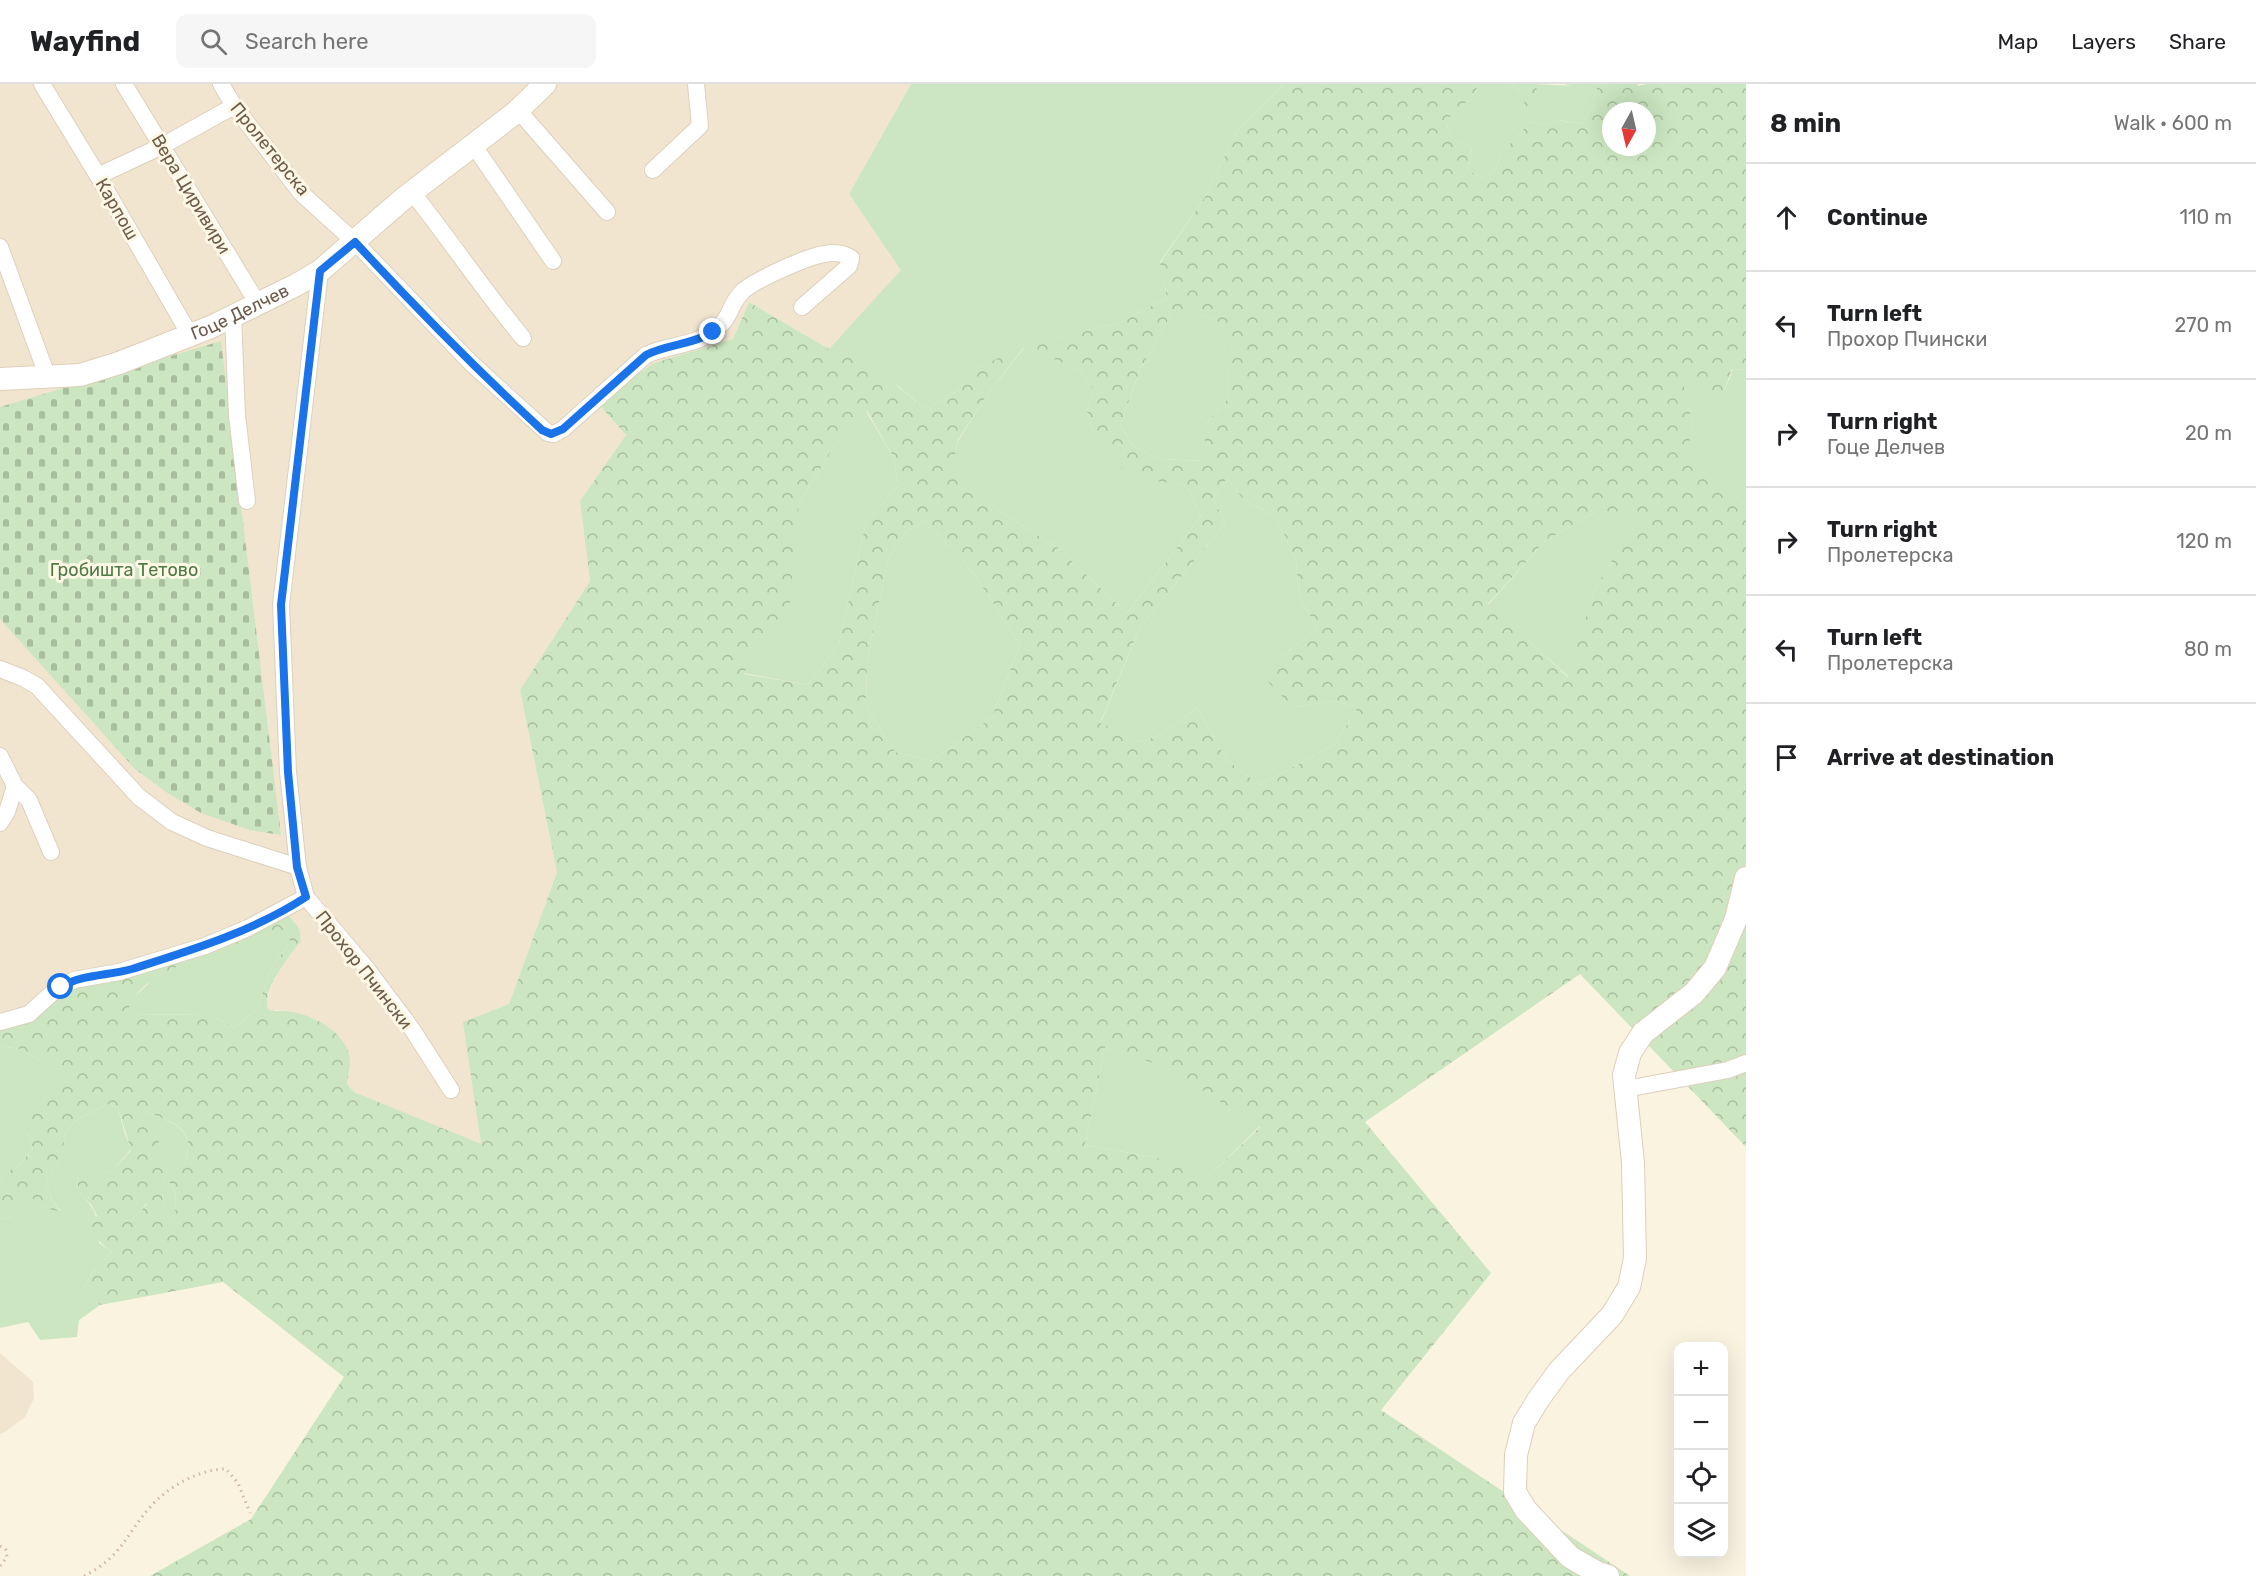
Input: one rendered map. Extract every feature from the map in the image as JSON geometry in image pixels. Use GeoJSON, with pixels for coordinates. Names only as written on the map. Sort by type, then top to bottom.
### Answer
{"type":"FeatureCollection","features":[{"type":"Feature","properties":{"kind":"street","name":"Карпош"},"geometry":{"type":"LineString","coordinates":[[42,84],[190,335]]}},
{"type":"Feature","properties":{"kind":"street","name":"Вера Циривири"},"geometry":{"type":"LineString","coordinates":[[124,84],[258,304]]}},
{"type":"Feature","properties":{"kind":"street","name":"Пролетерска"},"geometry":{"type":"LineString","coordinates":[[221,84],[234,106],[301,193],[355,242],[407,299],[470,362],[542,430],[551,434],[563,429],[646,355],[656,350],[705,337],[719,328],[730,314],[738,297],[749,286],[822,254],[838,254],[851,258],[849,266],[802,307]]}},
{"type":"Feature","properties":{"kind":"street","name":"Гоце Делчев"},"geometry":{"type":"LineString","coordinates":[[0,379],[80,375],[119,363],[232,316],[320,271],[412,192],[518,110],[545,84]]}},
{"type":"Feature","properties":{"kind":"street"},"geometry":{"type":"LineString","coordinates":[[653,170],[700,126],[696,84]]}},
{"type":"Feature","properties":{"kind":"street"},"geometry":{"type":"LineString","coordinates":[[98,176],[162,146],[234,106]]}},
{"type":"Feature","properties":{"kind":"street"},"geometry":{"type":"LineString","coordinates":[[518,110],[607,212]]}},
{"type":"Feature","properties":{"kind":"street"},"geometry":{"type":"LineString","coordinates":[[474,146],[553,261]]}},
{"type":"Feature","properties":{"kind":"street"},"geometry":{"type":"LineString","coordinates":[[412,192],[450,240],[490,298],[523,338]]}},
{"type":"Feature","properties":{"kind":"street"},"geometry":{"type":"LineString","coordinates":[[0,247],[48,378]]}},
{"type":"Feature","properties":{"kind":"street","name":"Прохор Пчински"},"geometry":{"type":"LineString","coordinates":[[320,271],[281,605],[288,772],[297,867],[306,897],[367,969],[412,1029],[451,1090]]}},
{"type":"Feature","properties":{"kind":"street"},"geometry":{"type":"LineString","coordinates":[[232,316],[237,415],[247,501]]}},
{"type":"Feature","properties":{"kind":"street"},"geometry":{"type":"LineString","coordinates":[[0,669],[37,686],[139,797],[172,822],[207,838],[297,867]]}},
{"type":"Feature","properties":{"kind":"street"},"geometry":{"type":"LineString","coordinates":[[0,756],[15,786],[29,800],[51,852]]}},
{"type":"Feature","properties":{"kind":"street"},"geometry":{"type":"LineString","coordinates":[[0,823],[7,812],[15,786]]}},
{"type":"Feature","properties":{"kind":"street"},"geometry":{"type":"LineString","coordinates":[[1608,1576],[1570,1557],[1526,1510],[1515,1492],[1516,1455],[1524,1422],[1559,1371],[1612,1315],[1629,1287],[1635,1258],[1633,1163],[1624,1075],[1630,1053],[1643,1033],[1694,993],[1715,968],[1736,919],[1746,878]]}},
{"type":"Feature","properties":{"kind":"street"},"geometry":{"type":"LineString","coordinates":[[0,1022],[29,1014],[52,993],[74,980],[119,972],[205,946],[259,923],[306,897]]}},
{"type":"Feature","properties":{"kind":"street"},"geometry":{"type":"LineString","coordinates":[[1626,1089],[1728,1070],[1746,1063]]}},
{"type":"Feature","properties":{"kind":"path"},"geometry":{"type":"LineString","coordinates":[[84,1576],[101,1568],[119,1551],[152,1504],[197,1474],[213,1469],[226,1469],[238,1483],[250,1513]]}},
{"type":"Feature","properties":{"kind":"path"},"geometry":{"type":"LineString","coordinates":[[0,1546],[6,1550],[8,1557],[0,1566]]}},
{"type":"Feature","properties":{"kind":"shaded area"},"geometry":{"type":"Polygon","coordinates":[[[0,84],[911,84],[849,194],[902,270],[829,349],[749,302],[733,339],[654,363],[626,435],[580,501],[590,581],[520,690],[557,872],[509,1004],[464,1022],[481,1145],[354,1092],[347,1084],[349,1072],[290,1011],[269,1010],[267,1002],[270,990],[280,968],[300,942],[0,1022],[0,84]]]}},
{"type":"Feature","properties":{"kind":"shaded area"},"geometry":{"type":"Polygon","coordinates":[[[0,1353],[33,1382],[34,1398],[25,1417],[0,1434],[0,1353]]]}},
{"type":"Feature","properties":{"kind":"green space"},"geometry":{"type":"Polygon","coordinates":[[[911,84],[1284,84],[1237,131],[1205,197],[1160,262],[1167,298],[1119,323],[1026,346],[1081,371],[1093,390],[1087,411],[1090,425],[1128,476],[1186,485],[1201,516],[1127,613],[1058,548],[1001,512],[950,473],[958,441],[987,395],[1024,348],[981,366],[957,391],[925,409],[898,386],[829,349],[901,270],[849,194],[911,84]]]}},
{"type":"Feature","properties":{"kind":"green space"},"geometry":{"type":"Polygon","coordinates":[[[1284,84],[1479,84],[1470,101],[1460,105],[1454,111],[1449,119],[1447,130],[1453,139],[1472,149],[1467,170],[1481,177],[1494,173],[1501,154],[1529,123],[1536,122],[1545,125],[1557,120],[1582,124],[1592,107],[1597,87],[1576,87],[1563,84],[1639,84],[1637,86],[1647,84],[1746,84],[1746,370],[1732,369],[1720,402],[1680,370],[1692,421],[1687,463],[1746,504],[1746,1147],[1580,974],[1365,1122],[1491,1273],[1381,1410],[1630,1576],[150,1576],[251,1519],[344,1377],[223,1282],[100,1305],[84,1288],[93,1272],[112,1252],[100,1241],[93,1230],[90,1219],[97,1216],[92,1206],[78,1191],[77,1171],[103,1174],[114,1169],[131,1150],[118,1108],[107,1104],[75,1121],[66,1132],[61,1159],[51,1171],[46,1183],[52,1200],[61,1212],[42,1207],[29,1195],[11,1217],[0,1219],[0,1180],[4,1174],[19,1165],[33,1149],[27,1130],[32,1107],[78,1072],[35,1058],[20,1049],[0,1046],[0,1022],[52,993],[283,911],[298,928],[300,942],[272,984],[268,994],[269,1010],[302,1014],[320,1022],[337,1034],[348,1051],[350,1060],[347,1084],[354,1092],[481,1144],[463,1022],[509,1004],[557,872],[520,690],[590,581],[580,501],[626,435],[597,402],[654,363],[733,339],[749,302],[829,349],[873,366],[925,409],[957,391],[981,366],[1025,346],[1119,323],[1167,298],[1160,263],[1205,197],[1237,131],[1284,84]],[[1171,315],[1140,370],[1120,425],[1133,446],[1160,459],[1205,461],[1205,424],[1229,398],[1227,325],[1202,315],[1171,315]],[[1025,346],[987,395],[958,440],[951,473],[1001,512],[1058,548],[1127,613],[1201,516],[1186,485],[1128,477],[1090,425],[1087,411],[1093,390],[1081,371],[1025,346]],[[867,411],[834,447],[799,503],[790,602],[752,656],[744,674],[808,685],[839,644],[866,522],[898,486],[894,458],[867,411]],[[1227,478],[1213,498],[1225,523],[1140,627],[1100,723],[1142,742],[1164,733],[1197,708],[1227,760],[1260,785],[1334,745],[1358,707],[1335,701],[1293,707],[1268,682],[1282,656],[1318,629],[1299,596],[1296,560],[1276,517],[1244,500],[1227,478]],[[1597,511],[1544,542],[1488,604],[1568,677],[1594,590],[1641,513],[1597,511]],[[925,520],[905,533],[888,559],[867,661],[866,707],[895,752],[932,761],[992,717],[1020,645],[973,572],[925,520]],[[278,929],[169,970],[142,988],[127,1014],[212,1015],[235,1028],[257,1009],[271,969],[290,942],[287,931],[278,929]],[[1105,1047],[1085,1145],[1158,1158],[1207,1178],[1260,1127],[1168,1068],[1105,1047]],[[137,1110],[152,1128],[170,1165],[166,1173],[162,1196],[163,1204],[173,1226],[176,1197],[169,1182],[185,1166],[188,1151],[186,1135],[168,1120],[137,1110]],[[138,1196],[122,1210],[118,1219],[129,1221],[147,1204],[138,1196]]]}},
{"type":"Feature","properties":{"kind":"green space"},"geometry":{"type":"Polygon","coordinates":[[[1479,84],[1512,84],[1520,92],[1536,84],[1597,87],[1592,107],[1582,124],[1558,120],[1545,125],[1536,122],[1529,123],[1501,154],[1494,173],[1481,177],[1467,170],[1472,149],[1453,139],[1447,130],[1453,111],[1470,101],[1479,84]]]}},
{"type":"Feature","properties":{"kind":"green space"},"geometry":{"type":"Polygon","coordinates":[[[1512,84],[1536,84],[1538,102],[1526,107],[1520,92],[1512,84]]]}},
{"type":"Feature","properties":{"kind":"green space"},"geometry":{"type":"Polygon","coordinates":[[[1171,315],[1202,315],[1228,325],[1229,398],[1205,424],[1205,461],[1160,459],[1133,446],[1120,425],[1140,370],[1171,315]]]}},
{"type":"Feature","properties":{"kind":"green space","name":"Гробишта Тетово"},"geometry":{"type":"Polygon","coordinates":[[[221,341],[281,835],[250,830],[201,813],[166,792],[135,769],[0,619],[0,407],[221,341]]]}},
{"type":"Feature","properties":{"kind":"green space"},"geometry":{"type":"Polygon","coordinates":[[[1679,369],[1720,401],[1733,369],[1746,370],[1746,504],[1686,463],[1692,421],[1679,369]]]}},
{"type":"Feature","properties":{"kind":"green space"},"geometry":{"type":"Polygon","coordinates":[[[866,411],[894,458],[898,486],[866,522],[839,644],[808,685],[743,673],[752,656],[794,547],[799,503],[834,447],[866,411]]]}},
{"type":"Feature","properties":{"kind":"green space"},"geometry":{"type":"Polygon","coordinates":[[[1227,478],[1244,500],[1276,517],[1296,560],[1299,596],[1318,629],[1282,656],[1293,707],[1335,701],[1358,707],[1334,745],[1260,785],[1227,760],[1197,708],[1164,733],[1142,742],[1100,724],[1140,627],[1225,523],[1213,498],[1227,478]]]}},
{"type":"Feature","properties":{"kind":"green space"},"geometry":{"type":"Polygon","coordinates":[[[1597,511],[1642,512],[1594,590],[1569,677],[1488,605],[1544,542],[1597,511]]]}},
{"type":"Feature","properties":{"kind":"green space"},"geometry":{"type":"Polygon","coordinates":[[[925,520],[973,572],[1020,645],[992,717],[932,761],[895,752],[866,707],[867,661],[888,559],[905,533],[925,520]]]}},
{"type":"Feature","properties":{"kind":"green space"},"geometry":{"type":"Polygon","coordinates":[[[278,929],[287,931],[290,942],[271,969],[257,1009],[235,1028],[212,1015],[126,1014],[131,1000],[152,980],[176,966],[258,934],[278,929]]]}},
{"type":"Feature","properties":{"kind":"green space"},"geometry":{"type":"Polygon","coordinates":[[[0,1046],[20,1049],[35,1058],[79,1071],[57,1089],[27,1130],[33,1149],[19,1165],[4,1174],[0,1180],[0,1046]]]}},
{"type":"Feature","properties":{"kind":"green space"},"geometry":{"type":"Polygon","coordinates":[[[1105,1047],[1168,1067],[1260,1126],[1206,1179],[1158,1158],[1085,1145],[1105,1047]]]}},
{"type":"Feature","properties":{"kind":"green space"},"geometry":{"type":"Polygon","coordinates":[[[107,1104],[118,1108],[131,1149],[114,1169],[99,1177],[77,1172],[78,1191],[95,1214],[99,1243],[112,1252],[93,1272],[84,1288],[100,1305],[79,1320],[77,1337],[40,1340],[28,1322],[0,1328],[0,1219],[11,1217],[29,1194],[42,1207],[61,1211],[52,1200],[46,1183],[51,1171],[61,1159],[66,1132],[75,1121],[107,1104]]]}},
{"type":"Feature","properties":{"kind":"green space"},"geometry":{"type":"Polygon","coordinates":[[[136,1109],[174,1124],[186,1135],[188,1151],[185,1167],[169,1182],[176,1198],[173,1227],[164,1211],[162,1191],[165,1175],[136,1109]]]}},
{"type":"Feature","properties":{"kind":"green space"},"geometry":{"type":"Polygon","coordinates":[[[138,1196],[147,1203],[139,1213],[129,1221],[117,1219],[122,1210],[138,1196]]]}},
{"type":"Feature","properties":{"kind":"route"},"geometry":{"type":"LineString","coordinates":[[61,987],[74,980],[119,972],[205,946],[269,918],[306,897],[297,867],[288,772],[281,605],[320,271],[355,242],[407,299],[470,362],[542,430],[551,434],[563,429],[620,381],[646,355],[656,350],[705,337],[713,332]]}}]}
